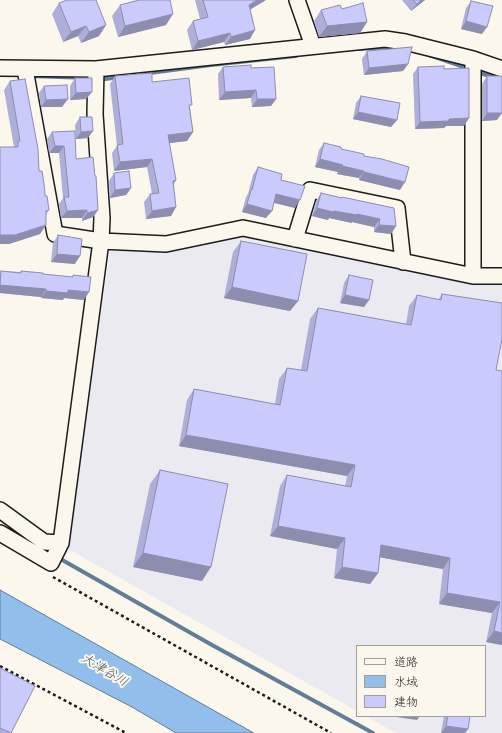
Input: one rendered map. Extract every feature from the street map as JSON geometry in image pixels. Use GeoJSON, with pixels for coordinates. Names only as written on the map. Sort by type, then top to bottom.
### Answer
{"type":"FeatureCollection","features":[{"type":"Feature","properties":{"kind":"street"},"geometry":{"type":"LineString","coordinates":[[297,0],[313,46]]}},
{"type":"Feature","properties":{"kind":"street"},"geometry":{"type":"LineString","coordinates":[[0,68],[96,69],[385,39],[405,42],[473,59],[502,69]]}},
{"type":"Feature","properties":{"kind":"street"},"geometry":{"type":"LineString","coordinates":[[473,59],[473,276]]}},
{"type":"Feature","properties":{"kind":"street"},"geometry":{"type":"LineString","coordinates":[[25,69],[55,234],[101,241],[166,244],[243,228],[473,276],[502,276]]}},
{"type":"Feature","properties":{"kind":"street"},"geometry":{"type":"LineString","coordinates":[[0,533],[50,563],[61,543],[101,241],[102,218],[95,114],[96,69]]}},
{"type":"Feature","properties":{"kind":"street"},"geometry":{"type":"LineString","coordinates":[[295,239],[310,190],[397,208],[403,262]]}},
{"type":"Feature","properties":{"kind":"street"},"geometry":{"type":"LineString","coordinates":[[0,510],[44,542],[61,543]]}},
{"type":"Feature","properties":{"kind":"path"},"geometry":{"type":"LineString","coordinates":[[48,575],[330,733]]}},
{"type":"Feature","properties":{"kind":"path"},"geometry":{"type":"LineString","coordinates":[[0,666],[126,733]]}},
{"type":"Feature","properties":{"kind":"shaded area"},"geometry":{"type":"Polygon","coordinates":[[[244,233],[502,279],[502,733],[396,733],[367,717],[486,717],[486,645],[356,645],[356,710],[68,549],[110,250],[164,251],[244,233]]]}},
{"type":"Feature","properties":{"kind":"water","name":"大津谷川"},"geometry":{"type":"Polygon","coordinates":[[[0,590],[254,733],[176,733],[132,707],[0,639],[0,590]]]}},
{"type":"Feature","properties":{"kind":"building"},"geometry":{"type":"Polygon","coordinates":[[[67,0],[96,0],[106,25],[89,32],[86,26],[71,32],[59,3],[67,0]]]}},
{"type":"Feature","properties":{"kind":"building"},"geometry":{"type":"Polygon","coordinates":[[[139,0],[170,0],[173,14],[125,26],[120,5],[139,0]]]}},
{"type":"Feature","properties":{"kind":"building"},"geometry":{"type":"Polygon","coordinates":[[[203,0],[257,0],[249,5],[255,30],[231,37],[230,33],[198,41],[193,21],[208,17],[203,0]]]}},
{"type":"Feature","properties":{"kind":"building"},"geometry":{"type":"Polygon","coordinates":[[[413,0],[421,0],[417,4],[413,0]]]}},
{"type":"Feature","properties":{"kind":"building"},"geometry":{"type":"Polygon","coordinates":[[[471,1],[493,6],[487,27],[466,21],[471,1]]]}},
{"type":"Feature","properties":{"kind":"building"},"geometry":{"type":"Polygon","coordinates":[[[363,3],[367,22],[327,26],[321,10],[340,5],[342,9],[363,3]]]}},
{"type":"Feature","properties":{"kind":"building"},"geometry":{"type":"Polygon","coordinates":[[[412,47],[408,64],[369,68],[367,51],[412,47]]]}},
{"type":"Feature","properties":{"kind":"building"},"geometry":{"type":"Polygon","coordinates":[[[251,65],[251,68],[274,67],[276,99],[257,99],[256,90],[225,92],[223,67],[251,65]]]}},
{"type":"Feature","properties":{"kind":"building"},"geometry":{"type":"Polygon","coordinates":[[[444,66],[444,69],[469,68],[469,118],[449,119],[449,121],[420,122],[418,67],[444,66]]]}},
{"type":"Feature","properties":{"kind":"building"},"geometry":{"type":"Polygon","coordinates":[[[152,73],[152,82],[189,78],[192,105],[189,105],[193,132],[168,135],[176,180],[173,181],[176,207],[152,211],[150,194],[159,193],[152,159],[120,162],[117,145],[123,144],[115,76],[152,73]]]}},
{"type":"Feature","properties":{"kind":"building"},"geometry":{"type":"Polygon","coordinates":[[[487,76],[502,76],[502,113],[487,113],[487,76]]]}},
{"type":"Feature","properties":{"kind":"building"},"geometry":{"type":"Polygon","coordinates":[[[75,78],[92,78],[92,92],[76,93],[75,78]]]}},
{"type":"Feature","properties":{"kind":"building"},"geometry":{"type":"Polygon","coordinates":[[[25,79],[38,149],[39,171],[42,171],[45,196],[47,196],[49,210],[46,211],[46,225],[15,235],[0,235],[0,147],[18,147],[18,141],[20,141],[10,81],[25,79]]]}},
{"type":"Feature","properties":{"kind":"building"},"geometry":{"type":"Polygon","coordinates":[[[67,85],[68,99],[46,100],[44,86],[67,85]]]}},
{"type":"Feature","properties":{"kind":"building"},"geometry":{"type":"Polygon","coordinates":[[[361,96],[400,103],[397,120],[358,112],[361,96]]]}},
{"type":"Feature","properties":{"kind":"building"},"geometry":{"type":"Polygon","coordinates":[[[80,117],[92,117],[93,131],[81,132],[80,117]]]}},
{"type":"Feature","properties":{"kind":"building"},"geometry":{"type":"Polygon","coordinates":[[[75,131],[76,159],[93,157],[96,176],[98,210],[87,213],[87,210],[67,211],[64,197],[69,197],[64,146],[55,146],[52,132],[75,131]]]}},
{"type":"Feature","properties":{"kind":"building"},"geometry":{"type":"Polygon","coordinates":[[[324,143],[341,147],[341,149],[364,154],[364,156],[382,159],[409,167],[405,182],[320,159],[324,143]]]}},
{"type":"Feature","properties":{"kind":"building"},"geometry":{"type":"Polygon","coordinates":[[[258,167],[282,174],[281,180],[305,186],[300,200],[276,194],[272,211],[247,204],[258,167]]]}},
{"type":"Feature","properties":{"kind":"building"},"geometry":{"type":"Polygon","coordinates":[[[129,171],[131,188],[115,190],[114,173],[129,171]]]}},
{"type":"Feature","properties":{"kind":"building"},"geometry":{"type":"Polygon","coordinates":[[[321,193],[394,208],[396,226],[379,225],[380,219],[317,208],[321,193]]]}},
{"type":"Feature","properties":{"kind":"building"},"geometry":{"type":"Polygon","coordinates":[[[58,235],[82,239],[80,256],[57,254],[58,235]]]}},
{"type":"Feature","properties":{"kind":"building"},"geometry":{"type":"Polygon","coordinates":[[[241,241],[307,254],[298,301],[232,287],[241,241]]]}},
{"type":"Feature","properties":{"kind":"building"},"geometry":{"type":"Polygon","coordinates":[[[1,271],[21,273],[21,271],[73,277],[73,275],[91,277],[89,292],[68,290],[68,293],[46,291],[46,289],[0,285],[1,271]]]}},
{"type":"Feature","properties":{"kind":"building"},"geometry":{"type":"Polygon","coordinates":[[[349,275],[373,280],[369,300],[345,295],[349,275]]]}},
{"type":"Feature","properties":{"kind":"building"},"geometry":{"type":"Polygon","coordinates":[[[442,294],[502,303],[502,339],[496,370],[502,371],[502,633],[494,631],[500,602],[447,593],[450,558],[381,545],[378,573],[342,567],[345,538],[278,526],[287,475],[351,487],[355,465],[186,435],[194,389],[280,405],[287,368],[307,371],[318,308],[411,325],[417,295],[441,300],[442,294]]]}},
{"type":"Feature","properties":{"kind":"building"},"geometry":{"type":"Polygon","coordinates":[[[160,470],[228,484],[211,567],[143,553],[160,470]]]}},
{"type":"Feature","properties":{"kind":"building"},"geometry":{"type":"Polygon","coordinates":[[[0,668],[35,686],[11,733],[0,728],[0,668]]]}},
{"type":"Feature","properties":{"kind":"building"},"geometry":{"type":"Polygon","coordinates":[[[448,717],[470,717],[468,729],[446,726],[448,717]]]}},
{"type":"Feature","properties":{"kind":"waterway"},"geometry":{"type":"LineString","coordinates":[[358,49],[392,47]]}},
{"type":"Feature","properties":{"kind":"waterway"},"geometry":{"type":"LineString","coordinates":[[429,55],[470,69]]}},
{"type":"Feature","properties":{"kind":"waterway"},"geometry":{"type":"LineString","coordinates":[[142,74],[296,56]]}},
{"type":"Feature","properties":{"kind":"waterway"},"geometry":{"type":"LineString","coordinates":[[477,72],[502,80]]}},
{"type":"Feature","properties":{"kind":"waterway"},"geometry":{"type":"LineString","coordinates":[[28,76],[92,78]]}},
{"type":"Feature","properties":{"kind":"waterway"},"geometry":{"type":"LineString","coordinates":[[98,79],[119,77]]}},
{"type":"Feature","properties":{"kind":"waterway"},"geometry":{"type":"LineString","coordinates":[[57,557],[212,645],[373,733]]}}]}
